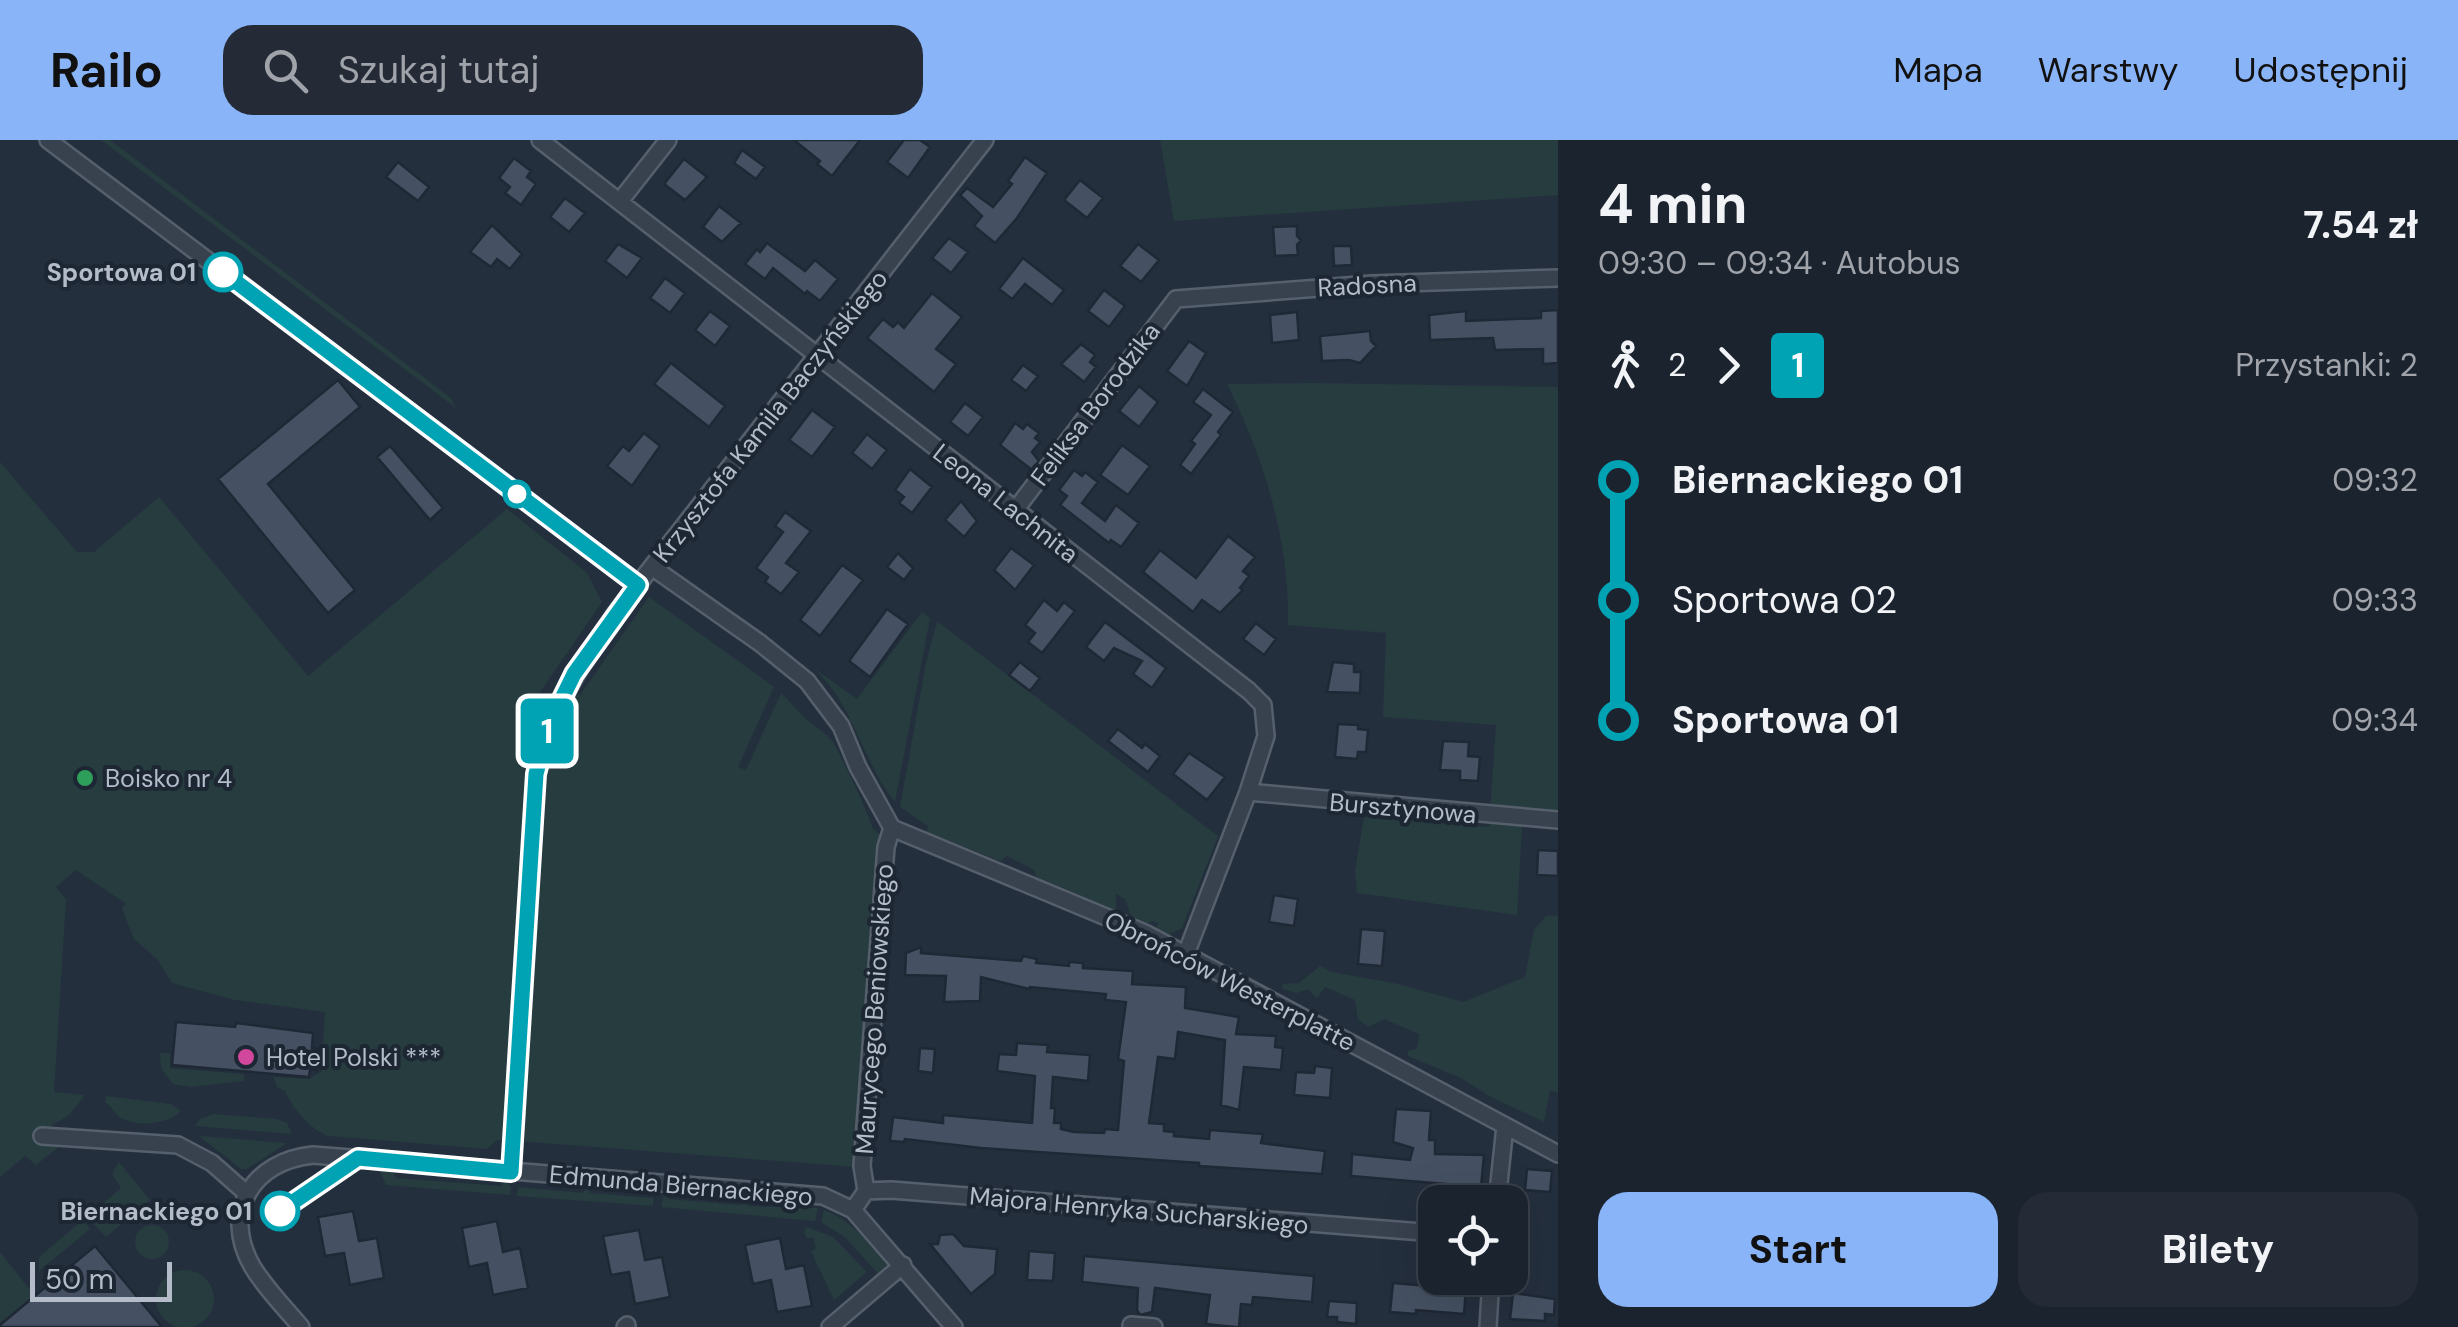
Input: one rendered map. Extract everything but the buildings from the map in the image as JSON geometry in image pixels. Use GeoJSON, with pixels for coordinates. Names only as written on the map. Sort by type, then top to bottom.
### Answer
{"type":"FeatureCollection","features":[{"type":"Feature","properties":{"kind":"street"},"geometry":{"type":"LineString","coordinates":[[48,140],[638,585]]}},
{"type":"Feature","properties":{"kind":"street","name":"Leona Lachnita"},"geometry":{"type":"LineString","coordinates":[[540,140],[1249,690],[1263,706],[1266,736],[1186,954]]}},
{"type":"Feature","properties":{"kind":"street"},"geometry":{"type":"LineString","coordinates":[[620,202],[668,140]]}},
{"type":"Feature","properties":{"kind":"street","name":"Krzysztofa Kamila Baczyńskiego"},"geometry":{"type":"LineString","coordinates":[[511,1172],[536,774],[549,725],[574,674],[638,585],[985,140]]}},
{"type":"Feature","properties":{"kind":"street","name":"Radosna"},"geometry":{"type":"LineString","coordinates":[[1176,299],[1372,284],[1558,278]]}},
{"type":"Feature","properties":{"kind":"street","name":"Feliksa Borodzika"},"geometry":{"type":"LineString","coordinates":[[1016,509],[1176,299]]}},
{"type":"Feature","properties":{"kind":"street"},"geometry":{"type":"LineString","coordinates":[[652,567],[807,681],[841,726],[858,767],[892,828]]}},
{"type":"Feature","properties":{"kind":"street","name":"Bursztynowa"},"geometry":{"type":"LineString","coordinates":[[1248,792],[1558,820]]}},
{"type":"Feature","properties":{"kind":"street","name":"Obrońców Westerplatte"},"geometry":{"type":"LineString","coordinates":[[892,828],[1026,882],[1186,954],[1558,1154]]}},
{"type":"Feature","properties":{"kind":"street","name":"Maurycego Beniowskiego"},"geometry":{"type":"LineString","coordinates":[[866,1191],[862,1166],[886,847],[892,828]]}},
{"type":"Feature","properties":{"kind":"street"},"geometry":{"type":"LineString","coordinates":[[1499,1185],[1505,1126]]}},
{"type":"Feature","properties":{"kind":"street"},"geometry":{"type":"LineString","coordinates":[[42,1136],[178,1145],[212,1163],[246,1193],[241,1216],[247,1254],[253,1268],[302,1327]]}},
{"type":"Feature","properties":{"kind":"street","name":"Edmunda Biernackiego"},"geometry":{"type":"LineString","coordinates":[[246,1193],[255,1180],[278,1164],[313,1155],[823,1196],[853,1210],[954,1327]]}},
{"type":"Feature","properties":{"kind":"street"},"geometry":{"type":"LineString","coordinates":[[853,1210],[866,1191]]}},
{"type":"Feature","properties":{"kind":"street","name":"Majora Henryka Sucharskiego"},"geometry":{"type":"LineString","coordinates":[[866,1191],[1418,1233]]}},
{"type":"Feature","properties":{"kind":"street"},"geometry":{"type":"LineString","coordinates":[[830,1327],[903,1265]]}},
{"type":"Feature","properties":{"kind":"street"},"geometry":{"type":"LineString","coordinates":[[1488,1327],[1491,1295]]}},
{"type":"Feature","properties":{"kind":"street"},"geometry":{"type":"LineString","coordinates":[[1131,1326],[1154,1327]]}},
{"type":"Feature","properties":{"kind":"green space"},"geometry":{"type":"Polygon","coordinates":[[[101,140],[110,140],[451,398],[456,408],[101,140]]]}},
{"type":"Feature","properties":{"kind":"green space"},"geometry":{"type":"Polygon","coordinates":[[[1160,140],[1558,140],[1558,195],[1174,221],[1160,140]]]}},
{"type":"Feature","properties":{"kind":"green space"},"geometry":{"type":"Polygon","coordinates":[[[1227,384],[1558,387],[1558,828],[1522,827],[1517,915],[1357,893],[1355,871],[1364,817],[1489,827],[1496,725],[1383,717],[1386,633],[1288,625],[1285,563],[1272,501],[1227,384]]]}},
{"type":"Feature","properties":{"kind":"green space"},"geometry":{"type":"Polygon","coordinates":[[[0,462],[77,552],[94,552],[159,497],[308,676],[507,509],[587,573],[602,602],[532,704],[573,693],[580,695],[649,597],[774,687],[738,767],[746,770],[781,693],[833,742],[873,829],[893,844],[868,1168],[497,1140],[487,1149],[328,1136],[302,1117],[273,1077],[309,1079],[321,1072],[325,1012],[235,1000],[172,983],[157,959],[134,939],[122,909],[125,903],[76,870],[56,887],[66,899],[54,1092],[85,1095],[69,1115],[51,1126],[50,1145],[60,1146],[36,1165],[25,1156],[0,1177],[0,462]]]}},
{"type":"Feature","properties":{"kind":"green space"},"geometry":{"type":"Polygon","coordinates":[[[922,612],[930,618],[895,802],[838,697],[812,667],[857,699],[922,612]]]}},
{"type":"Feature","properties":{"kind":"green space"},"geometry":{"type":"Polygon","coordinates":[[[937,621],[1218,836],[1182,928],[1168,935],[1156,928],[1158,923],[1145,924],[1131,916],[1125,899],[1116,894],[1116,910],[1036,877],[1034,870],[1007,856],[1000,861],[926,832],[929,827],[900,807],[937,621]]]}},
{"type":"Feature","properties":{"kind":"green space"},"geometry":{"type":"Polygon","coordinates":[[[1546,916],[1558,916],[1558,1093],[1550,1090],[1544,1122],[1461,1078],[1408,1056],[1408,1051],[1417,1049],[1419,1034],[1384,1019],[1368,1027],[1358,1019],[1355,1000],[1325,987],[1317,998],[1308,989],[1297,993],[1282,989],[1283,984],[1299,983],[1320,966],[1463,1002],[1525,977],[1534,930],[1546,916]]]}},
{"type":"Feature","properties":{"kind":"green space"},"geometry":{"type":"Polygon","coordinates":[[[160,1053],[170,1053],[170,1068],[244,1074],[244,1081],[190,1087],[173,1084],[161,1068],[160,1053]]]}},
{"type":"Feature","properties":{"kind":"green space"},"geometry":{"type":"Polygon","coordinates":[[[106,1096],[171,1104],[181,1111],[162,1121],[130,1121],[120,1118],[105,1102],[106,1096]]]}},
{"type":"Feature","properties":{"kind":"green space"},"geometry":{"type":"Polygon","coordinates":[[[214,1114],[277,1119],[287,1123],[292,1134],[195,1126],[200,1119],[214,1114]]]}},
{"type":"Feature","properties":{"kind":"green space"},"geometry":{"type":"Polygon","coordinates":[[[199,1136],[287,1143],[241,1169],[199,1136]]]}},
{"type":"Feature","properties":{"kind":"green space"},"geometry":{"type":"Polygon","coordinates":[[[119,1162],[150,1200],[106,1237],[87,1217],[121,1188],[112,1174],[119,1162]]]}},
{"type":"Feature","properties":{"kind":"green space"},"geometry":{"type":"Polygon","coordinates":[[[379,1170],[393,1171],[396,1178],[501,1186],[506,1181],[511,1187],[510,1195],[386,1185],[379,1170]]]}},
{"type":"Feature","properties":{"kind":"green space"},"geometry":{"type":"Polygon","coordinates":[[[518,1187],[583,1193],[587,1187],[590,1193],[653,1198],[653,1206],[517,1196],[518,1187]]]}},
{"type":"Feature","properties":{"kind":"green space"},"geometry":{"type":"Polygon","coordinates":[[[664,1193],[668,1199],[741,1205],[745,1199],[748,1206],[818,1208],[815,1221],[661,1207],[664,1193]]]}},
{"type":"Feature","properties":{"kind":"green space"},"geometry":{"type":"Polygon","coordinates":[[[824,1210],[852,1226],[874,1249],[888,1266],[880,1276],[846,1238],[821,1222],[824,1210]]]}},
{"type":"Feature","properties":{"kind":"green space"},"geometry":{"type":"Polygon","coordinates":[[[83,1220],[90,1229],[39,1271],[39,1257],[83,1220]]]}},
{"type":"Feature","properties":{"kind":"green space"},"geometry":{"type":"Polygon","coordinates":[[[152,1225],[164,1230],[169,1242],[164,1254],[152,1259],[140,1254],[135,1242],[140,1230],[152,1225]]]}},
{"type":"Feature","properties":{"kind":"green space"},"geometry":{"type":"Polygon","coordinates":[[[807,1227],[833,1237],[867,1272],[834,1300],[811,1251],[816,1249],[813,1238],[806,1238],[807,1227]]]}},
{"type":"Feature","properties":{"kind":"green space"},"geometry":{"type":"Polygon","coordinates":[[[0,1252],[35,1296],[0,1325],[0,1252]]]}},
{"type":"Feature","properties":{"kind":"green space"},"geometry":{"type":"Polygon","coordinates":[[[185,1270],[205,1279],[214,1299],[205,1319],[185,1328],[165,1319],[156,1299],[165,1279],[185,1270]]]}},
{"type":"Feature","properties":{"kind":"bus line","name":"1"},"geometry":{"type":"LineString","coordinates":[[223,272],[638,585],[574,674],[549,725],[536,774],[511,1172],[358,1158],[280,1211]]}},
{"type":"Feature","properties":{"kind":"place","name":"Sportowa 01"},"geometry":{"type":"Point","coordinates":[223,272]}},
{"type":"Feature","properties":{"kind":"place","name":"Boisko nr 4"},"geometry":{"type":"Point","coordinates":[85,778]}},
{"type":"Feature","properties":{"kind":"place","name":"Hotel Polski ***"},"geometry":{"type":"Point","coordinates":[246,1057]}},
{"type":"Feature","properties":{"kind":"place","name":"Biernackiego 01"},"geometry":{"type":"Point","coordinates":[280,1211]}}]}
